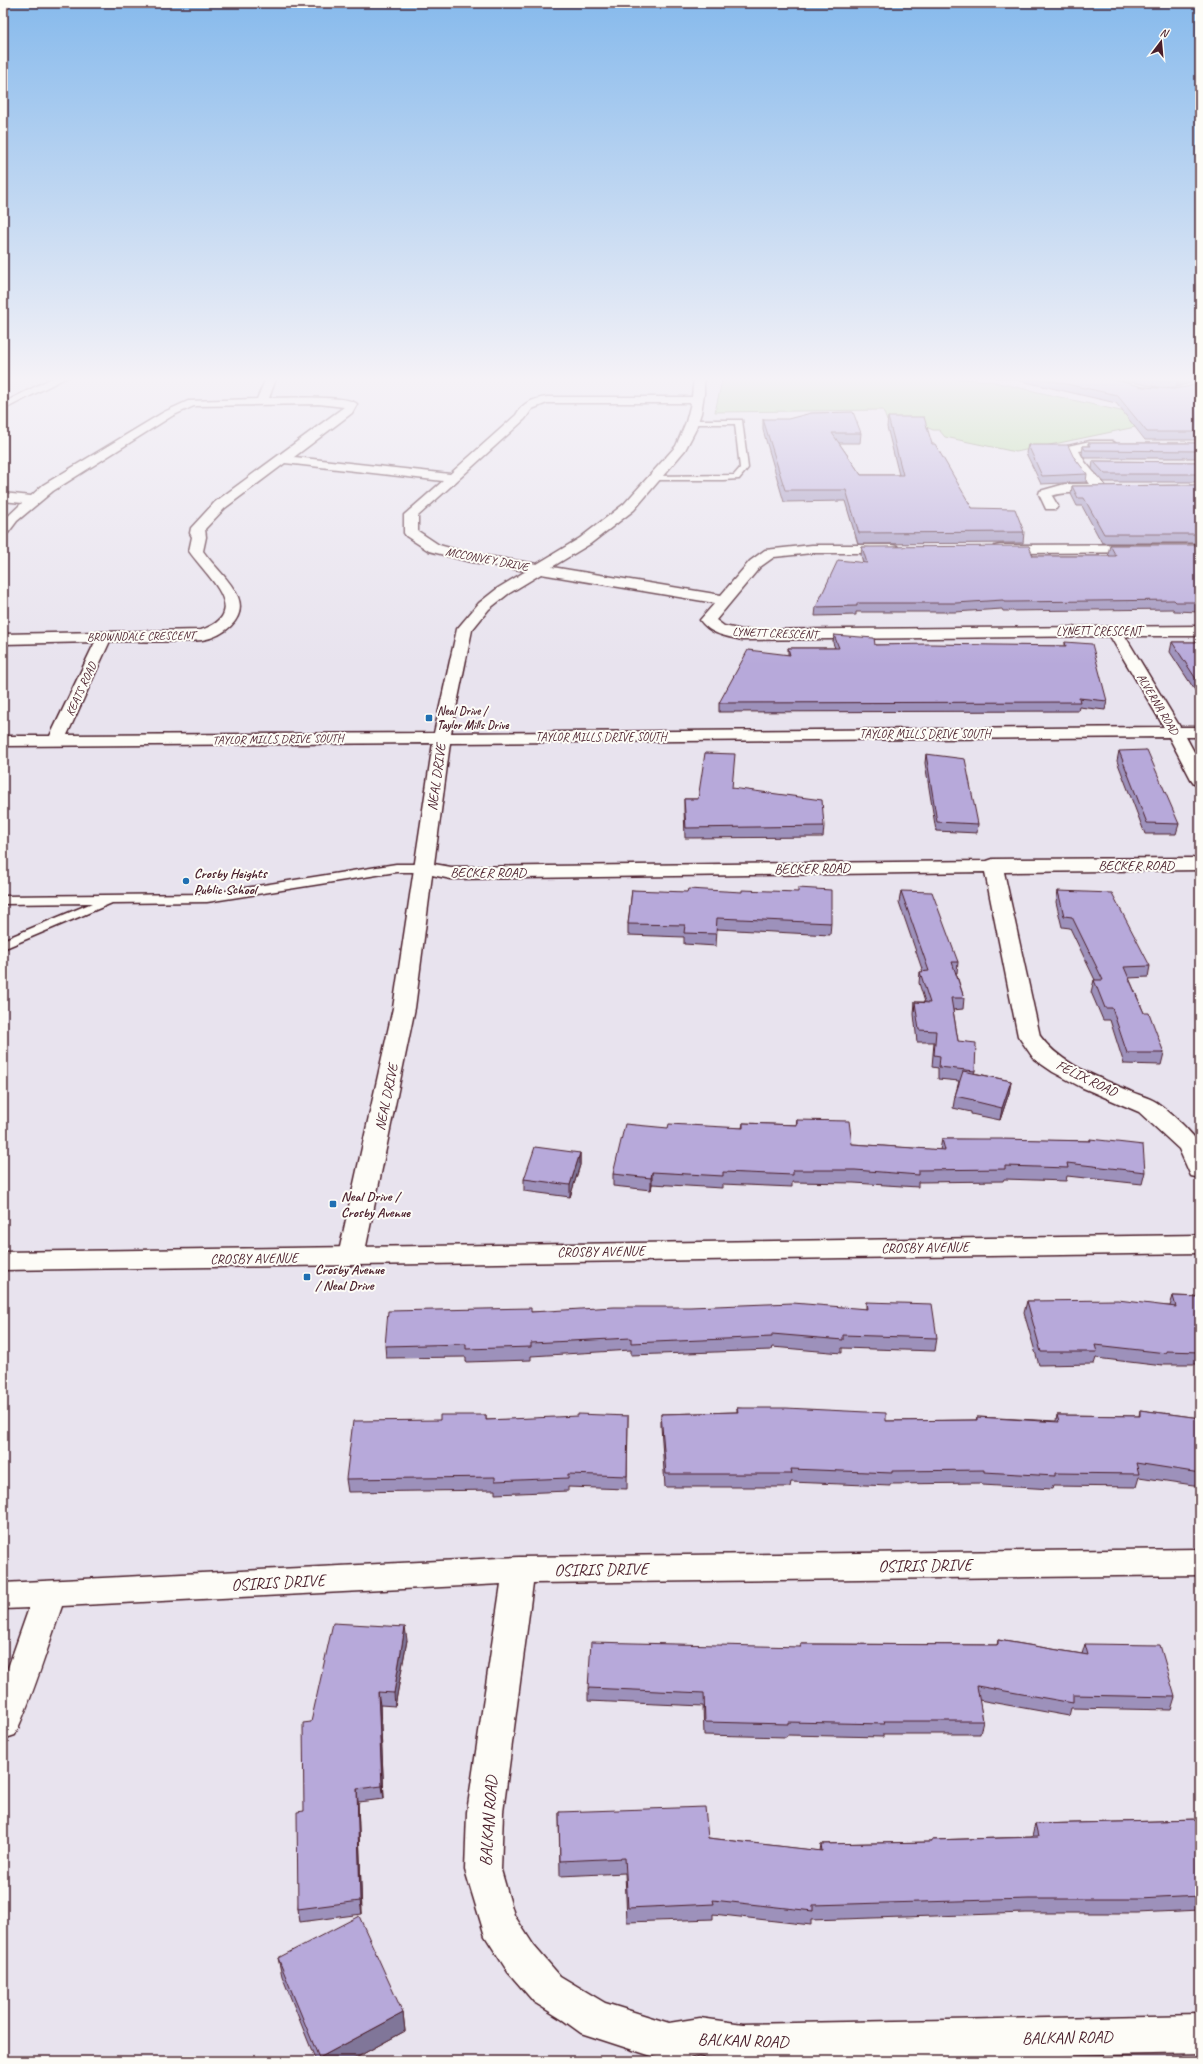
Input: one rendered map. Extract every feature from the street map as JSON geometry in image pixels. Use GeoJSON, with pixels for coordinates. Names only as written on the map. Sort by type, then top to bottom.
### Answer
{"type":"FeatureCollection","features":[{"type":"Feature","properties":{"kind":"street","name":"BROWNDALE CRESCENT"},"geometry":{"type":"LineString","coordinates":[[3,530],[12,518],[34,500],[74,472]]}},
{"type":"Feature","properties":{"kind":"street","name":"BROWNDALE CRESCENT"},"geometry":{"type":"LineString","coordinates":[[3,639],[105,636],[202,636],[224,626],[232,612],[233,604],[226,587],[205,565],[196,551],[199,537],[197,533],[198,528],[220,505],[264,472]]}},
{"type":"Feature","properties":{"kind":"street"},"geometry":{"type":"LineString","coordinates":[[402,472],[453,478]]}},
{"type":"Feature","properties":{"kind":"street","name":"MCCONVEY DRIVE"},"geometry":{"type":"LineString","coordinates":[[459,472],[411,515],[411,533],[434,548],[468,557],[724,600]]}},
{"type":"Feature","properties":{"kind":"street","name":"NEAL DRIVE"},"geometry":{"type":"LineString","coordinates":[[351,1256],[404,1008],[442,737],[465,629],[484,606],[536,569],[585,541],[629,507],[659,472]]}},
{"type":"Feature","properties":{"kind":"street"},"geometry":{"type":"LineString","coordinates":[[1086,472],[1099,488]]}},
{"type":"Feature","properties":{"kind":"street"},"geometry":{"type":"LineString","coordinates":[[1051,506],[1045,494],[1054,489],[1115,488]]}},
{"type":"Feature","properties":{"kind":"street"},"geometry":{"type":"LineString","coordinates":[[3,497],[34,500]]}},
{"type":"Feature","properties":{"kind":"street"},"geometry":{"type":"LineString","coordinates":[[988,549],[1200,548]]}},
{"type":"Feature","properties":{"kind":"street","name":"LYNETT CRESCENT"},"geometry":{"type":"LineString","coordinates":[[904,549],[812,549],[770,553],[755,564],[708,620],[711,625],[727,632],[742,635],[1200,631]]}},
{"type":"Feature","properties":{"kind":"street","name":"ALVERNA ROAD"},"geometry":{"type":"LineString","coordinates":[[1114,631],[1175,732],[1200,779]]}},
{"type":"Feature","properties":{"kind":"street","name":"KEATS ROAD"},"geometry":{"type":"LineString","coordinates":[[56,741],[105,636]]}},
{"type":"Feature","properties":{"kind":"street","name":"TAYLOR MILLS DRIVE SOUTH"},"geometry":{"type":"LineString","coordinates":[[3,742],[442,737],[1200,732]]}},
{"type":"Feature","properties":{"kind":"street","name":"BECKER ROAD"},"geometry":{"type":"LineString","coordinates":[[424,868],[451,873],[1200,864]]}},
{"type":"Feature","properties":{"kind":"street","name":"FELIX ROAD"},"geometry":{"type":"LineString","coordinates":[[993,866],[1029,1036],[1042,1054],[1061,1067],[1089,1082],[1147,1107],[1189,1146],[1200,1170]]}},
{"type":"Feature","properties":{"kind":"street","name":"CROSBY AVENUE"},"geometry":{"type":"LineString","coordinates":[[3,1261],[1200,1244]]}},
{"type":"Feature","properties":{"kind":"street","name":"OSIRIS DRIVE"},"geometry":{"type":"LineString","coordinates":[[3,1596],[519,1570],[1200,1562]]}},
{"type":"Feature","properties":{"kind":"street","name":"BALKAN ROAD"},"geometry":{"type":"LineString","coordinates":[[519,1570],[485,1812],[483,1870],[498,1923],[521,1959],[547,1989],[595,2019],[669,2042],[700,2037],[743,2043],[1200,2034]]}},
{"type":"Feature","properties":{"kind":"street"},"geometry":{"type":"LineString","coordinates":[[3,1724],[24,1671],[50,1594]]}},
{"type":"Feature","properties":{"kind":"lane"},"geometry":{"type":"LineString","coordinates":[[654,478],[723,478],[736,476],[740,472]]}},
{"type":"Feature","properties":{"kind":"lane"},"geometry":{"type":"LineString","coordinates":[[3,900],[207,898],[396,868],[424,868]]}},
{"type":"Feature","properties":{"kind":"lane"},"geometry":{"type":"LineString","coordinates":[[3,945],[113,899]]}},
{"type":"Feature","properties":{"kind":"building"},"geometry":{"type":"Polygon","coordinates":[[[780,472],[859,472],[861,475],[903,475],[902,472],[951,472],[972,508],[1015,509],[1024,532],[859,533],[846,490],[785,490],[780,472]]]}},
{"type":"Feature","properties":{"kind":"building"},"geometry":{"type":"Polygon","coordinates":[[[1040,472],[1086,472],[1087,474],[1042,476],[1040,472]]]}},
{"type":"Feature","properties":{"kind":"building"},"geometry":{"type":"Polygon","coordinates":[[[1103,472],[1200,472],[1200,474],[1105,474],[1103,472]]]}},
{"type":"Feature","properties":{"kind":"building"},"geometry":{"type":"Polygon","coordinates":[[[1200,485],[1200,534],[1104,534],[1084,498],[1078,498],[1072,486],[1200,485]]]}},
{"type":"Feature","properties":{"kind":"building"},"geometry":{"type":"Polygon","coordinates":[[[1110,545],[1200,545],[1200,602],[1176,602],[1174,600],[1004,602],[1003,600],[956,603],[857,603],[857,606],[816,607],[838,560],[867,563],[862,547],[1029,546],[1033,556],[1116,556],[1110,545]]]}},
{"type":"Feature","properties":{"kind":"building"},"geometry":{"type":"Polygon","coordinates":[[[834,635],[874,638],[875,645],[929,644],[1066,646],[1065,642],[1092,644],[1107,701],[1079,698],[1080,702],[719,703],[748,650],[790,655],[788,648],[839,648],[834,635]]]}},
{"type":"Feature","properties":{"kind":"building"},"geometry":{"type":"Polygon","coordinates":[[[1172,642],[1200,642],[1200,685],[1172,642]]]}},
{"type":"Feature","properties":{"kind":"building"},"geometry":{"type":"Polygon","coordinates":[[[1147,750],[1179,824],[1147,823],[1119,751],[1147,750]]]}},
{"type":"Feature","properties":{"kind":"building"},"geometry":{"type":"Polygon","coordinates":[[[705,753],[735,754],[732,788],[822,800],[824,826],[686,828],[684,799],[698,799],[705,753]]]}},
{"type":"Feature","properties":{"kind":"building"},"geometry":{"type":"Polygon","coordinates":[[[926,754],[965,759],[978,824],[937,822],[926,754]]]}},
{"type":"Feature","properties":{"kind":"building"},"geometry":{"type":"Polygon","coordinates":[[[798,888],[831,890],[831,923],[717,918],[716,934],[684,933],[685,925],[628,924],[632,890],[687,892],[688,889],[742,892],[742,890],[798,892],[798,888]]]}},
{"type":"Feature","properties":{"kind":"building"},"geometry":{"type":"Polygon","coordinates":[[[901,891],[932,892],[958,962],[952,962],[964,998],[951,998],[958,1041],[976,1043],[975,1071],[939,1067],[940,1056],[934,1055],[936,1031],[919,1030],[915,1002],[930,1003],[920,972],[929,971],[901,891]]]}},
{"type":"Feature","properties":{"kind":"building"},"geometry":{"type":"Polygon","coordinates":[[[1058,891],[1112,893],[1150,966],[1124,967],[1144,1013],[1149,1013],[1164,1053],[1127,1053],[1112,1008],[1105,1008],[1094,980],[1103,980],[1072,917],[1064,916],[1058,891]]]}},
{"type":"Feature","properties":{"kind":"building"},"geometry":{"type":"Polygon","coordinates":[[[963,1071],[1011,1081],[1002,1108],[955,1096],[963,1071]]]}},
{"type":"Feature","properties":{"kind":"building"},"geometry":{"type":"Polygon","coordinates":[[[797,1120],[849,1121],[852,1144],[945,1150],[942,1139],[1091,1141],[1090,1139],[1143,1145],[1145,1172],[1067,1163],[1068,1168],[1005,1166],[1005,1169],[919,1170],[919,1175],[855,1170],[793,1170],[793,1175],[723,1172],[723,1176],[652,1172],[651,1178],[613,1174],[625,1124],[668,1128],[669,1124],[743,1128],[743,1123],[797,1125],[797,1120]]]}},
{"type":"Feature","properties":{"kind":"building"},"geometry":{"type":"Polygon","coordinates":[[[535,1147],[580,1153],[570,1185],[524,1179],[535,1147]]]}},
{"type":"Feature","properties":{"kind":"building"},"geometry":{"type":"Polygon","coordinates":[[[1173,1296],[1200,1297],[1200,1352],[1166,1351],[1166,1353],[1095,1345],[1097,1352],[1041,1352],[1027,1301],[1118,1300],[1176,1307],[1173,1296]]]}},
{"type":"Feature","properties":{"kind":"building"},"geometry":{"type":"Polygon","coordinates":[[[866,1302],[932,1304],[937,1338],[843,1335],[843,1340],[772,1334],[772,1337],[631,1343],[631,1338],[531,1343],[531,1347],[466,1349],[466,1344],[385,1346],[388,1311],[531,1308],[531,1312],[614,1307],[690,1307],[793,1303],[867,1309],[866,1302]]]}},
{"type":"Feature","properties":{"kind":"building"},"geometry":{"type":"Polygon","coordinates":[[[737,1408],[786,1408],[886,1413],[886,1421],[977,1420],[977,1417],[1059,1422],[1057,1415],[1140,1416],[1140,1410],[1200,1418],[1200,1473],[1136,1463],[1139,1474],[1055,1473],[1055,1476],[984,1472],[984,1470],[892,1471],[892,1473],[791,1469],[792,1474],[666,1474],[661,1414],[738,1412],[737,1408]]]}},
{"type":"Feature","properties":{"kind":"building"},"geometry":{"type":"Polygon","coordinates":[[[578,1414],[628,1416],[627,1476],[568,1474],[568,1478],[495,1481],[495,1477],[346,1479],[353,1421],[440,1420],[440,1415],[486,1415],[486,1420],[578,1416],[578,1414]]]}},
{"type":"Feature","properties":{"kind":"building"},"geometry":{"type":"Polygon","coordinates":[[[333,1623],[405,1627],[394,1693],[378,1692],[382,1786],[357,1789],[360,1901],[298,1909],[297,1812],[304,1811],[303,1723],[311,1722],[333,1623]]]}},
{"type":"Feature","properties":{"kind":"building"},"geometry":{"type":"Polygon","coordinates":[[[998,1640],[1088,1655],[1085,1644],[1160,1645],[1175,1697],[1073,1695],[1073,1703],[977,1686],[983,1721],[884,1721],[885,1724],[788,1722],[788,1724],[705,1722],[704,1693],[588,1688],[591,1642],[801,1647],[801,1644],[998,1645],[998,1640]]]}},
{"type":"Feature","properties":{"kind":"building"},"geometry":{"type":"Polygon","coordinates":[[[705,1807],[708,1838],[822,1851],[821,1844],[932,1842],[932,1840],[1038,1837],[1035,1824],[1200,1820],[1200,1896],[1140,1899],[1029,1899],[813,1905],[813,1911],[713,1900],[714,1904],[628,1908],[625,1858],[560,1861],[559,1812],[705,1807]]]}},
{"type":"Feature","properties":{"kind":"building"},"geometry":{"type":"Polygon","coordinates":[[[359,1916],[403,2013],[319,2058],[278,1958],[359,1916]]]}},
{"type":"Feature","properties":{"kind":"place","name":"Neal Drive / Taylor Mills Drive"},"geometry":{"type":"Point","coordinates":[429,718]}},
{"type":"Feature","properties":{"kind":"place","name":"Crosby Heights Public School"},"geometry":{"type":"Point","coordinates":[186,881]}},
{"type":"Feature","properties":{"kind":"place","name":"Neal Drive / Crosby Avenue"},"geometry":{"type":"Point","coordinates":[333,1204]}},
{"type":"Feature","properties":{"kind":"place","name":"Crosby Avenue / Neal Drive"},"geometry":{"type":"Point","coordinates":[307,1277]}}]}
